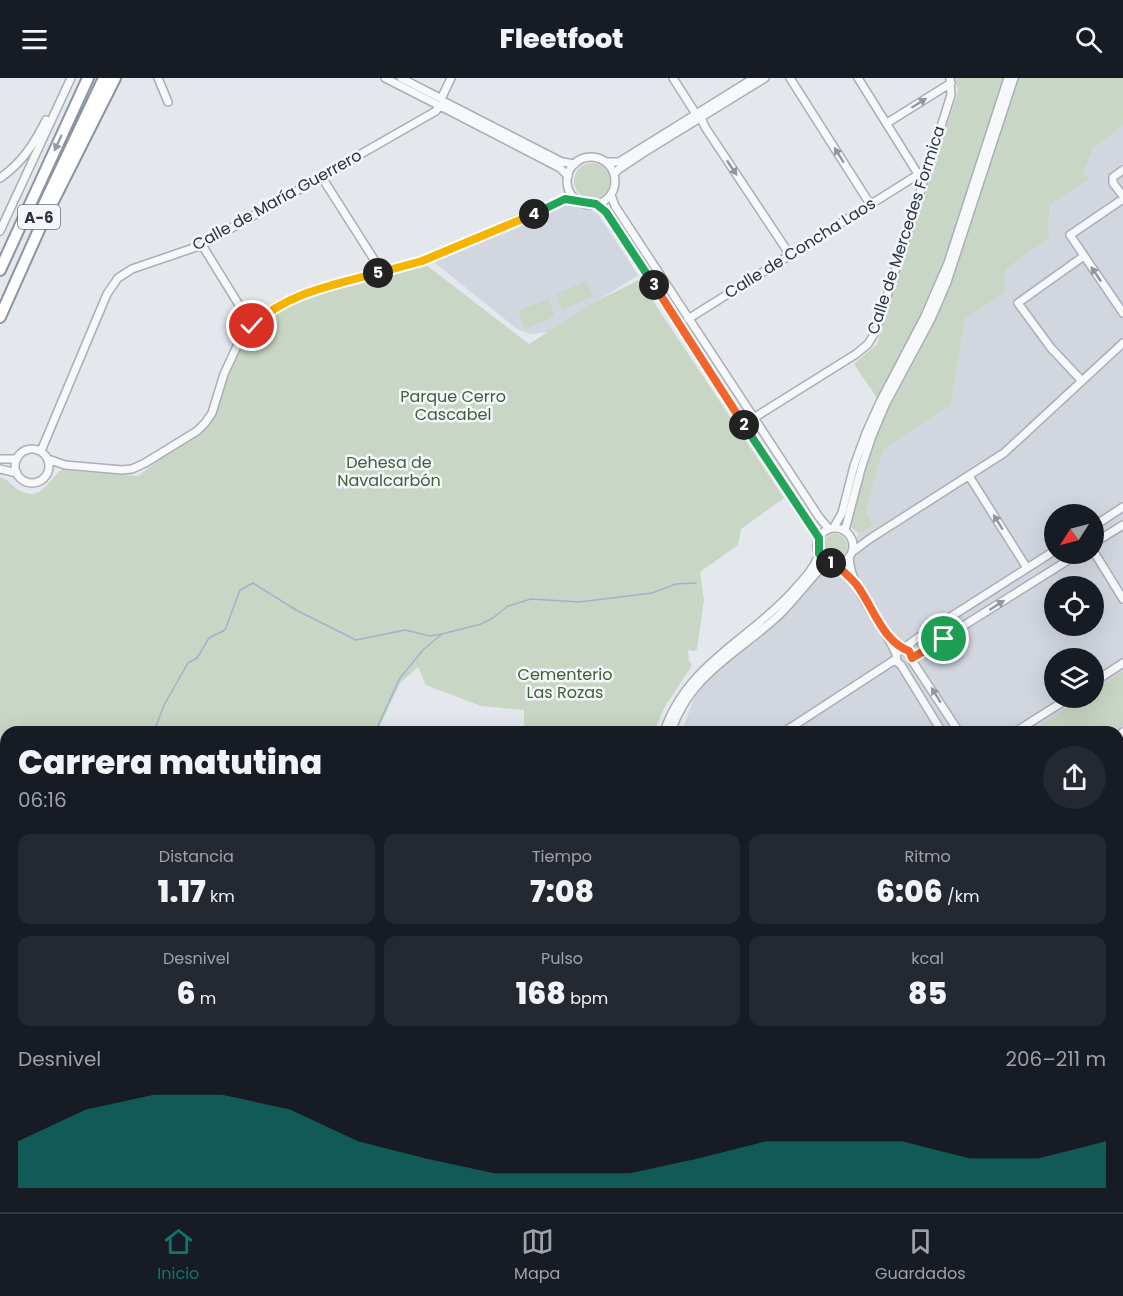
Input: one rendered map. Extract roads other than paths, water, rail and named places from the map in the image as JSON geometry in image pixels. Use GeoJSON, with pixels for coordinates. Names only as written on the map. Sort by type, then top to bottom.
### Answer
{"type":"FeatureCollection","features":[{"type":"Feature","properties":{"kind":"highway","name":"A-6"},"geometry":{"type":"LineString","coordinates":[[0,270],[88,78]]}},
{"type":"Feature","properties":{"kind":"highway","name":"A-6"},"geometry":{"type":"LineString","coordinates":[[0,309],[51,186],[104,78]]}},
{"type":"Feature","properties":{"kind":"highway"},"geometry":{"type":"LineString","coordinates":[[42,223],[115,78]]}},
{"type":"Feature","properties":{"kind":"highway"},"geometry":{"type":"LineString","coordinates":[[0,317],[79,135],[80,125]]}},
{"type":"Feature","properties":{"kind":"street"},"geometry":{"type":"LineString","coordinates":[[0,178],[19,163],[33,146],[69,78]]}},
{"type":"Feature","properties":{"kind":"street"},"geometry":{"type":"LineString","coordinates":[[0,231],[69,78]]}},
{"type":"Feature","properties":{"kind":"street"},"geometry":{"type":"LineString","coordinates":[[158,78],[168,102]]}},
{"type":"Feature","properties":{"kind":"street"},"geometry":{"type":"LineString","coordinates":[[385,78],[440,102],[562,162],[575,164]]}},
{"type":"Feature","properties":{"kind":"street"},"geometry":{"type":"LineString","coordinates":[[401,78],[560,168],[568,176]]}},
{"type":"Feature","properties":{"kind":"street"},"geometry":{"type":"LineString","coordinates":[[440,102],[451,78]]}},
{"type":"Feature","properties":{"kind":"street"},"geometry":{"type":"LineString","coordinates":[[673,78],[789,255]]}},
{"type":"Feature","properties":{"kind":"street"},"geometry":{"type":"LineString","coordinates":[[614,174],[699,116],[715,102],[754,78]]}},
{"type":"Feature","properties":{"kind":"street"},"geometry":{"type":"LineString","coordinates":[[565,199],[569,189],[568,176],[580,160],[594,157],[611,164],[619,162],[765,78]]}},
{"type":"Feature","properties":{"kind":"street"},"geometry":{"type":"LineString","coordinates":[[790,78],[870,204]]}},
{"type":"Feature","properties":{"kind":"street"},"geometry":{"type":"LineString","coordinates":[[858,78],[922,185]]}},
{"type":"Feature","properties":{"kind":"street"},"geometry":{"type":"LineString","coordinates":[[819,538],[831,528],[842,513],[854,466],[866,433],[925,316],[948,263],[1008,78]]}},
{"type":"Feature","properties":{"kind":"street"},"geometry":{"type":"LineString","coordinates":[[845,530],[858,478],[872,436],[886,403],[931,319],[947,282],[1014,78]]}},
{"type":"Feature","properties":{"kind":"street"},"geometry":{"type":"LineString","coordinates":[[886,123],[950,80]]}},
{"type":"Feature","properties":{"kind":"street","name":"Calle de Mercedes Formica"},"geometry":{"type":"LineString","coordinates":[[744,424],[856,354],[868,344],[876,331],[951,95],[950,80]]}},
{"type":"Feature","properties":{"kind":"street","name":"Calle de María Guerrero"},"geometry":{"type":"LineString","coordinates":[[40,452],[107,294],[118,278],[132,269],[202,245],[436,111],[440,102]]}},
{"type":"Feature","properties":{"kind":"street"},"geometry":{"type":"LineString","coordinates":[[0,459],[17,459],[28,450],[40,452],[48,459],[65,465],[122,470],[132,469],[145,463],[197,430],[212,413],[230,358],[252,326],[277,306],[298,296],[422,261],[565,199],[577,200],[586,204],[604,201],[611,195],[615,185],[614,174],[606,162]]}},
{"type":"Feature","properties":{"kind":"street","name":"Calle de Concha Laos"},"geometry":{"type":"LineString","coordinates":[[688,319],[927,169]]}},
{"type":"Feature","properties":{"kind":"street"},"geometry":{"type":"LineString","coordinates":[[1123,170],[1113,177],[1113,183],[1123,198],[1070,235],[1123,314]]}},
{"type":"Feature","properties":{"kind":"street"},"geometry":{"type":"LineString","coordinates":[[321,176],[382,272]]}},
{"type":"Feature","properties":{"kind":"street"},"geometry":{"type":"LineString","coordinates":[[569,189],[577,200]]}},
{"type":"Feature","properties":{"kind":"street"},"geometry":{"type":"LineString","coordinates":[[611,195],[615,206],[819,517],[831,528],[845,530],[851,538],[853,545],[850,569],[856,584],[939,726]]}},
{"type":"Feature","properties":{"kind":"street"},"geometry":{"type":"LineString","coordinates":[[596,204],[606,212],[819,538],[819,554],[813,568],[773,612],[700,672],[678,700],[667,726]]}},
{"type":"Feature","properties":{"kind":"street"},"geometry":{"type":"LineString","coordinates":[[202,245],[252,326]]}},
{"type":"Feature","properties":{"kind":"street"},"geometry":{"type":"LineString","coordinates":[[1082,381],[1051,348],[1018,303],[1084,256]]}},
{"type":"Feature","properties":{"kind":"street"},"geometry":{"type":"LineString","coordinates":[[835,564],[871,538],[1004,453],[1123,343]]}},
{"type":"Feature","properties":{"kind":"street"},"geometry":{"type":"LineString","coordinates":[[17,459],[17,473]]}},
{"type":"Feature","properties":{"kind":"street"},"geometry":{"type":"LineString","coordinates":[[48,459],[48,472]]}},
{"type":"Feature","properties":{"kind":"street"},"geometry":{"type":"LineString","coordinates":[[0,469],[17,473],[24,480],[34,483],[48,472],[65,465]]}},
{"type":"Feature","properties":{"kind":"street"},"geometry":{"type":"LineString","coordinates":[[969,476],[1028,568]]}},
{"type":"Feature","properties":{"kind":"street"},"geometry":{"type":"LineString","coordinates":[[1104,519],[1123,507]]}},
{"type":"Feature","properties":{"kind":"street"},"geometry":{"type":"LineString","coordinates":[[1104,537],[1123,525]]}},
{"type":"Feature","properties":{"kind":"street"},"geometry":{"type":"LineString","coordinates":[[851,538],[861,540],[871,538]]}},
{"type":"Feature","properties":{"kind":"street"},"geometry":{"type":"LineString","coordinates":[[819,554],[827,562],[835,564],[856,584]]}},
{"type":"Feature","properties":{"kind":"street"},"geometry":{"type":"LineString","coordinates":[[900,657],[916,639],[1044,558]]}},
{"type":"Feature","properties":{"kind":"street"},"geometry":{"type":"LineString","coordinates":[[673,726],[684,703],[704,676],[777,618],[827,562]]}},
{"type":"Feature","properties":{"kind":"street"},"geometry":{"type":"LineString","coordinates":[[900,657],[908,664],[911,659],[1062,564]]}},
{"type":"Feature","properties":{"kind":"street"},"geometry":{"type":"LineString","coordinates":[[1101,564],[1123,599]]}},
{"type":"Feature","properties":{"kind":"street"},"geometry":{"type":"LineString","coordinates":[[793,726],[909,651],[911,659],[955,726]]}},
{"type":"Feature","properties":{"kind":"street"},"geometry":{"type":"LineString","coordinates":[[1104,675],[1123,663]]}},
{"type":"Feature","properties":{"kind":"street"},"geometry":{"type":"LineString","coordinates":[[1025,726],[1053,708]]}},
{"type":"Feature","properties":{"kind":"waterway"},"geometry":{"type":"LineString","coordinates":[[156,726],[164,705],[188,663],[197,658],[209,638],[225,630],[240,590],[253,583],[296,610],[356,640],[405,630],[430,636],[442,634]]}},
{"type":"Feature","properties":{"kind":"waterway"},"geometry":{"type":"LineString","coordinates":[[378,726],[400,678],[424,649],[442,634],[481,624],[508,606],[531,599],[579,602],[652,593],[676,584],[696,583]]}},
{"type":"Feature","properties":{"kind":"park label","name":"Parque Cerro Cascabel"},"geometry":{"type":"Point","coordinates":[453,405]}},
{"type":"Feature","properties":{"kind":"park label","name":"Dehesa de Navalcarbón"},"geometry":{"type":"Point","coordinates":[389,471]}},
{"type":"Feature","properties":{"kind":"park label","name":"Cementerio Las Rozas"},"geometry":{"type":"Point","coordinates":[565,683]}}]}
